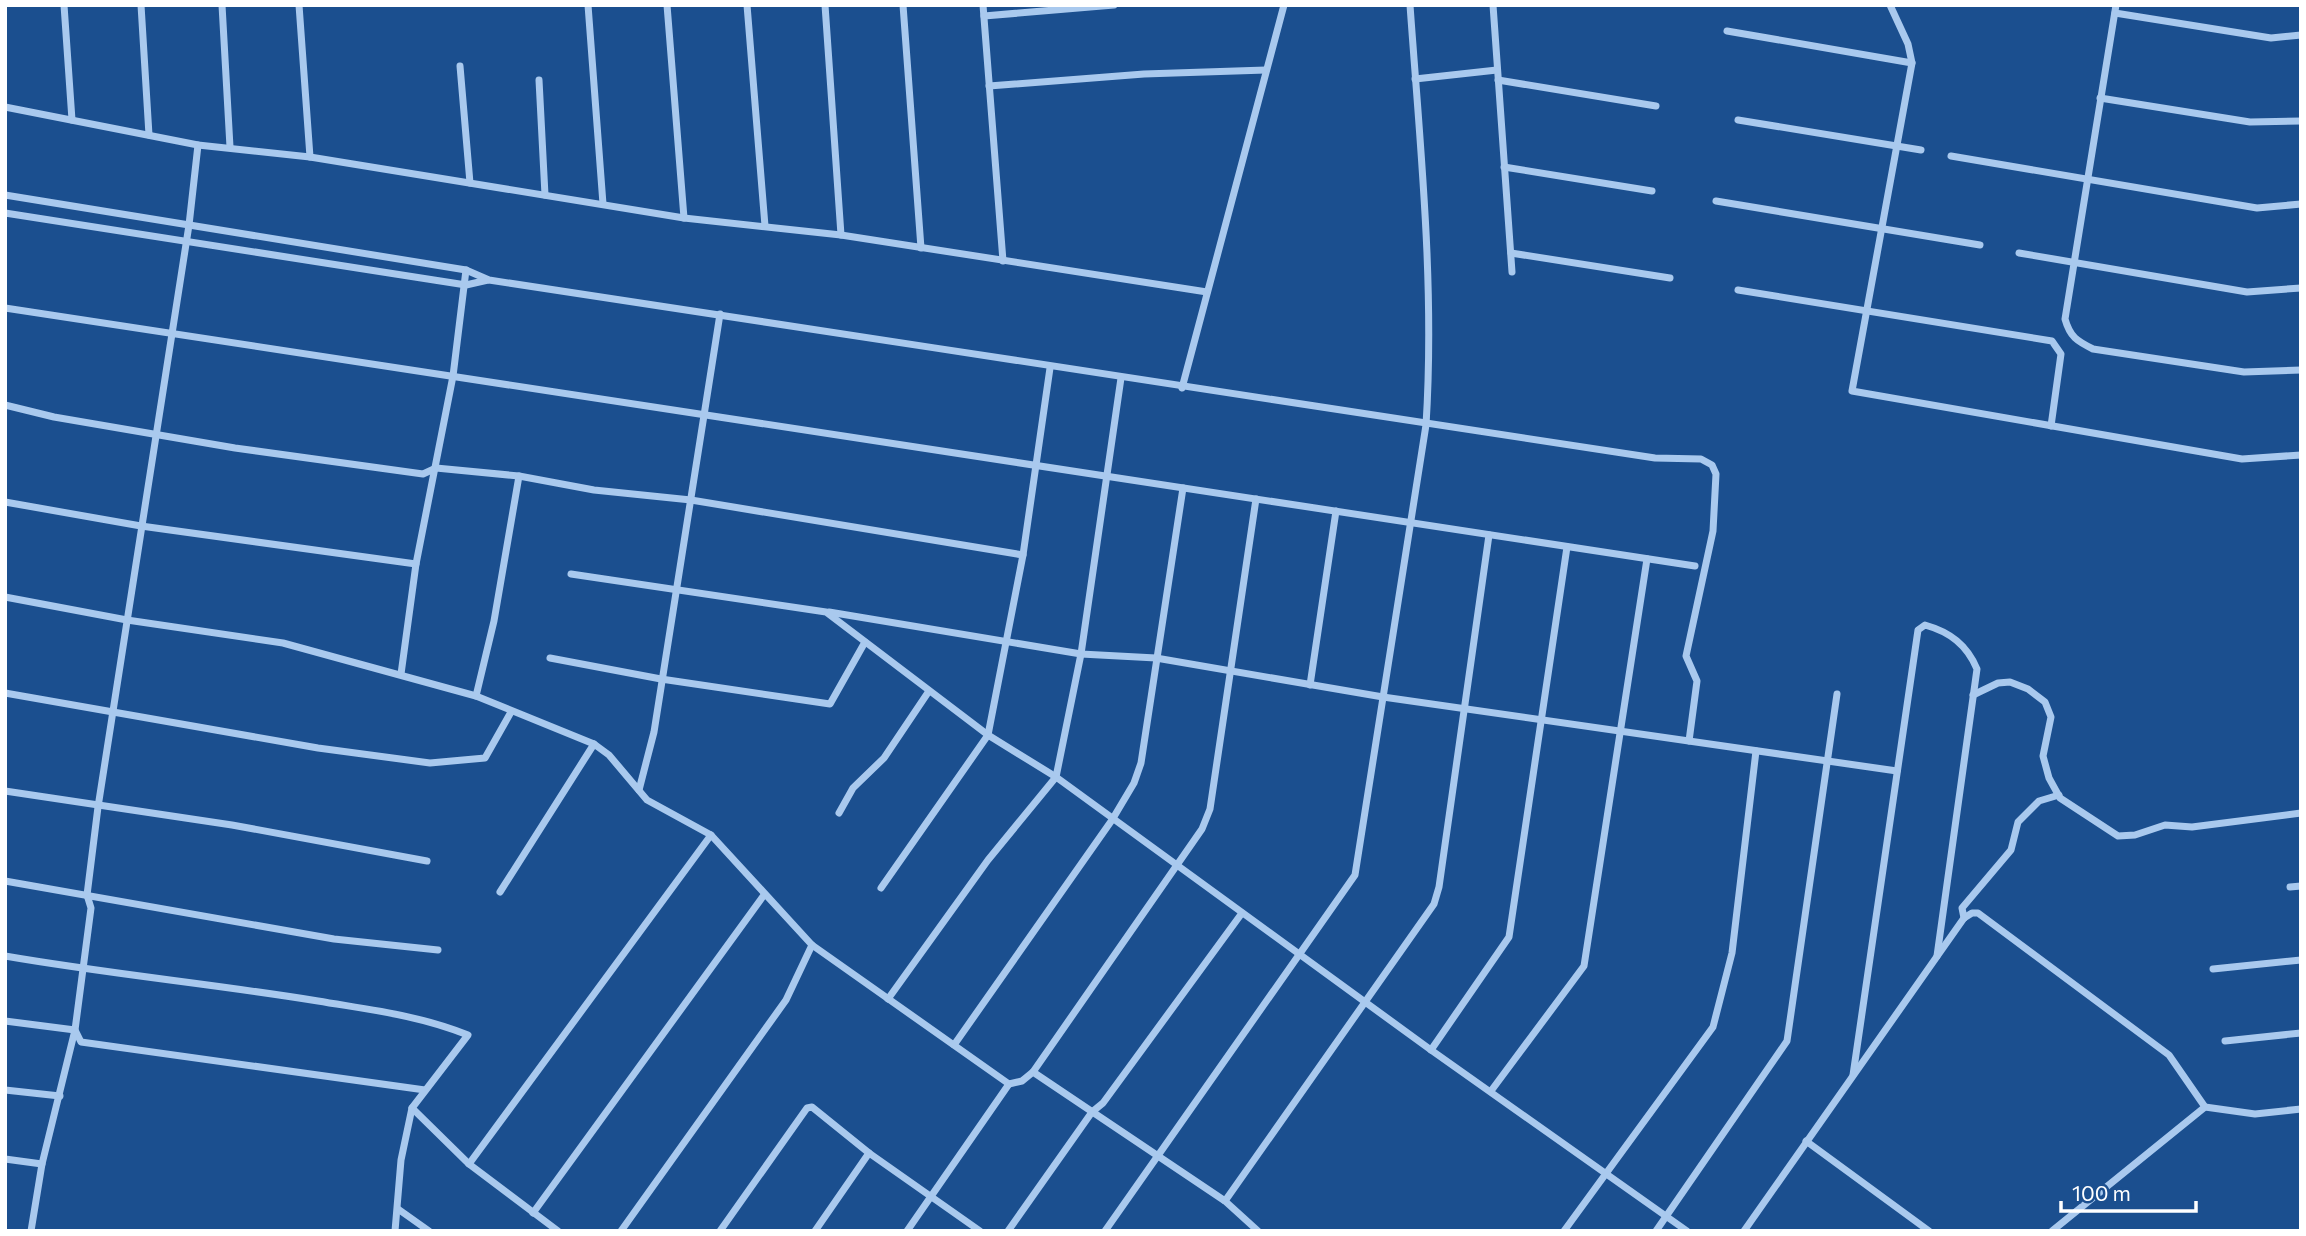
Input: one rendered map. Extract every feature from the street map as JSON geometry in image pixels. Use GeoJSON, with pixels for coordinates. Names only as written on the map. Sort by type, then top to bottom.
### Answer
{"type":"FeatureCollection","features":[{"type":"Feature","properties":{"kind":"street"},"geometry":{"type":"LineString","coordinates":[[64,5],[72,120]]}},
{"type":"Feature","properties":{"kind":"street"},"geometry":{"type":"LineString","coordinates":[[141,5],[149,135]]}},
{"type":"Feature","properties":{"kind":"street"},"geometry":{"type":"LineString","coordinates":[[222,5],[230,147]]}},
{"type":"Feature","properties":{"kind":"street"},"geometry":{"type":"LineString","coordinates":[[299,5],[310,157]]}},
{"type":"Feature","properties":{"kind":"street"},"geometry":{"type":"LineString","coordinates":[[588,5],[603,204]]}},
{"type":"Feature","properties":{"kind":"street"},"geometry":{"type":"LineString","coordinates":[[667,5],[684,218]]}},
{"type":"Feature","properties":{"kind":"street"},"geometry":{"type":"LineString","coordinates":[[747,5],[765,226]]}},
{"type":"Feature","properties":{"kind":"street"},"geometry":{"type":"LineString","coordinates":[[825,5],[841,235]]}},
{"type":"Feature","properties":{"kind":"street"},"geometry":{"type":"LineString","coordinates":[[903,5],[921,248]]}},
{"type":"Feature","properties":{"kind":"street"},"geometry":{"type":"LineString","coordinates":[[983,5],[1003,261]]}},
{"type":"Feature","properties":{"kind":"street"},"geometry":{"type":"LineString","coordinates":[[984,16],[1114,5]]}},
{"type":"Feature","properties":{"kind":"street"},"geometry":{"type":"LineString","coordinates":[[1182,387],[1284,5]]}},
{"type":"Feature","properties":{"kind":"street"},"geometry":{"type":"LineString","coordinates":[[1104,1231],[1355,876],[1426,425],[1431,285],[1410,5]]}},
{"type":"Feature","properties":{"kind":"street"},"geometry":{"type":"LineString","coordinates":[[1493,5],[1512,272]]}},
{"type":"Feature","properties":{"kind":"street"},"geometry":{"type":"LineString","coordinates":[[1890,5],[1908,44],[1912,63],[1852,391],[2242,459],[2301,455]]}},
{"type":"Feature","properties":{"kind":"street"},"geometry":{"type":"LineString","coordinates":[[2301,36],[2271,38],[2115,9],[2072,262],[2065,319],[2074,340],[2093,349],[2244,372],[2301,369]]}},
{"type":"Feature","properties":{"kind":"street"},"geometry":{"type":"LineString","coordinates":[[1727,31],[1912,63]]}},
{"type":"Feature","properties":{"kind":"street"},"geometry":{"type":"LineString","coordinates":[[460,66],[470,183]]}},
{"type":"Feature","properties":{"kind":"street"},"geometry":{"type":"LineString","coordinates":[[989,86],[1144,74],[1266,70]]}},
{"type":"Feature","properties":{"kind":"street"},"geometry":{"type":"LineString","coordinates":[[1415,79],[1497,70]]}},
{"type":"Feature","properties":{"kind":"street"},"geometry":{"type":"LineString","coordinates":[[539,80],[545,195]]}},
{"type":"Feature","properties":{"kind":"street"},"geometry":{"type":"LineString","coordinates":[[1498,80],[1656,106]]}},
{"type":"Feature","properties":{"kind":"street"},"geometry":{"type":"LineString","coordinates":[[2099,99],[2250,122],[2301,121]]}},
{"type":"Feature","properties":{"kind":"street"},"geometry":{"type":"LineString","coordinates":[[5,107],[198,145],[310,157],[684,218],[841,235],[1207,292]]}},
{"type":"Feature","properties":{"kind":"street"},"geometry":{"type":"LineString","coordinates":[[1738,120],[1922,150]]}},
{"type":"Feature","properties":{"kind":"street"},"geometry":{"type":"LineString","coordinates":[[31,1231],[41,1164],[75,1030],[91,908],[86,895],[98,807],[189,225],[198,145]]}},
{"type":"Feature","properties":{"kind":"street"},"geometry":{"type":"LineString","coordinates":[[1951,156],[2257,208],[2301,204]]}},
{"type":"Feature","properties":{"kind":"street"},"geometry":{"type":"LineString","coordinates":[[1504,167],[1652,191]]}},
{"type":"Feature","properties":{"kind":"street"},"geometry":{"type":"LineString","coordinates":[[5,195],[466,270],[489,280],[720,314],[1051,368],[1655,458],[1700,459],[1712,464],[1716,474],[1713,531],[1686,656],[1698,681],[1689,741]]}},
{"type":"Feature","properties":{"kind":"street"},"geometry":{"type":"LineString","coordinates":[[1716,201],[1980,245]]}},
{"type":"Feature","properties":{"kind":"street"},"geometry":{"type":"LineString","coordinates":[[5,213],[466,285],[489,280]]}},
{"type":"Feature","properties":{"kind":"street"},"geometry":{"type":"LineString","coordinates":[[1511,253],[1670,278]]}},
{"type":"Feature","properties":{"kind":"street"},"geometry":{"type":"LineString","coordinates":[[2019,253],[2247,292],[2301,288]]}},
{"type":"Feature","properties":{"kind":"street"},"geometry":{"type":"LineString","coordinates":[[401,674],[416,564],[453,376],[466,270]]}},
{"type":"Feature","properties":{"kind":"street"},"geometry":{"type":"LineString","coordinates":[[1738,290],[2052,341],[2061,354],[2051,426]]}},
{"type":"Feature","properties":{"kind":"street"},"geometry":{"type":"LineString","coordinates":[[5,308],[1695,566]]}},
{"type":"Feature","properties":{"kind":"street"},"geometry":{"type":"LineString","coordinates":[[639,790],[654,732],[720,314]]}},
{"type":"Feature","properties":{"kind":"street"},"geometry":{"type":"LineString","coordinates":[[881,888],[988,735],[1023,555],[1051,368]]}},
{"type":"Feature","properties":{"kind":"street"},"geometry":{"type":"LineString","coordinates":[[888,999],[988,860],[1056,777],[1069,727],[1081,654],[1121,378]]}},
{"type":"Feature","properties":{"kind":"street"},"geometry":{"type":"LineString","coordinates":[[5,405],[54,417],[155,434],[423,474],[436,468],[519,476],[594,489],[691,500],[1023,555]]}},
{"type":"Feature","properties":{"kind":"street"},"geometry":{"type":"LineString","coordinates":[[476,696],[494,621],[519,476]]}},
{"type":"Feature","properties":{"kind":"street"},"geometry":{"type":"LineString","coordinates":[[954,1045],[1112,820],[1134,783],[1141,763],[1183,488]]}},
{"type":"Feature","properties":{"kind":"street"},"geometry":{"type":"LineString","coordinates":[[907,1231],[1009,1084],[1022,1081],[1033,1072],[1202,829],[1210,809],[1256,499]]}},
{"type":"Feature","properties":{"kind":"street"},"geometry":{"type":"LineString","coordinates":[[5,502],[141,526],[416,564]]}},
{"type":"Feature","properties":{"kind":"street"},"geometry":{"type":"LineString","coordinates":[[1310,685],[1336,511]]}},
{"type":"Feature","properties":{"kind":"street"},"geometry":{"type":"LineString","coordinates":[[1225,1201],[1434,904],[1440,887],[1489,535]]}},
{"type":"Feature","properties":{"kind":"street"},"geometry":{"type":"LineString","coordinates":[[1431,1050],[1508,937],[1567,547]]}},
{"type":"Feature","properties":{"kind":"street"},"geometry":{"type":"LineString","coordinates":[[1491,1091],[1584,967],[1647,559]]}},
{"type":"Feature","properties":{"kind":"street"},"geometry":{"type":"LineString","coordinates":[[571,574],[826,611],[1081,654],[1156,658],[1383,697],[1897,771]]}},
{"type":"Feature","properties":{"kind":"street"},"geometry":{"type":"LineString","coordinates":[[5,597],[127,620],[283,643],[476,696],[594,744],[609,755],[647,800],[711,835],[812,945],[1009,1084]]}},
{"type":"Feature","properties":{"kind":"street"},"geometry":{"type":"LineString","coordinates":[[826,611],[988,735],[1056,777],[1431,1050],[1687,1231]]}},
{"type":"Feature","properties":{"kind":"street"},"geometry":{"type":"LineString","coordinates":[[1853,1075],[1918,630],[1925,625],[1941,629],[1968,651],[1977,669],[1937,956]]}},
{"type":"Feature","properties":{"kind":"street"},"geometry":{"type":"LineString","coordinates":[[550,658],[661,679],[830,704],[865,642]]}},
{"type":"Feature","properties":{"kind":"street"},"geometry":{"type":"LineString","coordinates":[[1973,695],[1998,683],[2010,682],[2028,689],[2045,702],[2051,717],[2043,755],[2049,778],[2059,795],[2118,836],[2135,835],[2165,825],[2192,827],[2301,813]]}},
{"type":"Feature","properties":{"kind":"street"},"geometry":{"type":"LineString","coordinates":[[839,813],[853,788],[884,758],[929,691]]}},
{"type":"Feature","properties":{"kind":"street"},"geometry":{"type":"LineString","coordinates":[[5,692],[195,728],[430,763],[485,758],[511,712]]}},
{"type":"Feature","properties":{"kind":"street"},"geometry":{"type":"LineString","coordinates":[[1656,1231],[1787,1041],[1830,762],[1837,694]]}},
{"type":"Feature","properties":{"kind":"street"},"geometry":{"type":"LineString","coordinates":[[500,892],[594,744]]}},
{"type":"Feature","properties":{"kind":"street"},"geometry":{"type":"LineString","coordinates":[[1564,1231],[1713,1027],[1732,953],[1756,751]]}},
{"type":"Feature","properties":{"kind":"street"},"geometry":{"type":"LineString","coordinates":[[5,791],[232,825],[427,861]]}},
{"type":"Feature","properties":{"kind":"street"},"geometry":{"type":"LineString","coordinates":[[1964,918],[1962,908],[2011,850],[2018,822],[2039,801],[2059,795]]}},
{"type":"Feature","properties":{"kind":"street"},"geometry":{"type":"LineString","coordinates":[[469,1164],[711,835]]}},
{"type":"Feature","properties":{"kind":"street"},"geometry":{"type":"LineString","coordinates":[[5,881],[334,939],[438,950]]}},
{"type":"Feature","properties":{"kind":"street"},"geometry":{"type":"LineString","coordinates":[[2290,887],[2301,886]]}},
{"type":"Feature","properties":{"kind":"street"},"geometry":{"type":"LineString","coordinates":[[533,1213],[764,895]]}},
{"type":"Feature","properties":{"kind":"street"},"geometry":{"type":"LineString","coordinates":[[1744,1231],[1964,918],[1972,912],[1978,913],[2169,1055],[2205,1107]]}},
{"type":"Feature","properties":{"kind":"street"},"geometry":{"type":"LineString","coordinates":[[1008,1231],[1092,1112],[1103,1103],[1242,914]]}},
{"type":"Feature","properties":{"kind":"street"},"geometry":{"type":"LineString","coordinates":[[621,1231],[786,1000],[812,945]]}},
{"type":"Feature","properties":{"kind":"street"},"geometry":{"type":"LineString","coordinates":[[5,956],[82,969],[264,992],[427,1019],[468,1035],[412,1108],[401,1160],[395,1231]]}},
{"type":"Feature","properties":{"kind":"street"},"geometry":{"type":"LineString","coordinates":[[2213,969],[2301,960]]}},
{"type":"Feature","properties":{"kind":"street"},"geometry":{"type":"LineString","coordinates":[[5,1021],[75,1030]]}},
{"type":"Feature","properties":{"kind":"street"},"geometry":{"type":"LineString","coordinates":[[75,1030],[81,1042],[425,1090]]}},
{"type":"Feature","properties":{"kind":"street"},"geometry":{"type":"LineString","coordinates":[[2225,1041],[2301,1033]]}},
{"type":"Feature","properties":{"kind":"street"},"geometry":{"type":"LineString","coordinates":[[1033,1072],[1225,1201],[1258,1231]]}},
{"type":"Feature","properties":{"kind":"street"},"geometry":{"type":"LineString","coordinates":[[5,1090],[60,1096]]}},
{"type":"Feature","properties":{"kind":"street"},"geometry":{"type":"LineString","coordinates":[[720,1231],[809,1107],[980,1231]]}},
{"type":"Feature","properties":{"kind":"street"},"geometry":{"type":"LineString","coordinates":[[2052,1231],[2205,1107],[2255,1114],[2301,1109]]}},
{"type":"Feature","properties":{"kind":"street"},"geometry":{"type":"LineString","coordinates":[[412,1108],[469,1164],[558,1231]]}},
{"type":"Feature","properties":{"kind":"street"},"geometry":{"type":"LineString","coordinates":[[1806,1141],[1929,1231]]}},
{"type":"Feature","properties":{"kind":"street"},"geometry":{"type":"LineString","coordinates":[[815,1231],[869,1153]]}},
{"type":"Feature","properties":{"kind":"street"},"geometry":{"type":"LineString","coordinates":[[5,1159],[41,1164]]}},
{"type":"Feature","properties":{"kind":"street"},"geometry":{"type":"LineString","coordinates":[[398,1209],[429,1231]]}}]}
